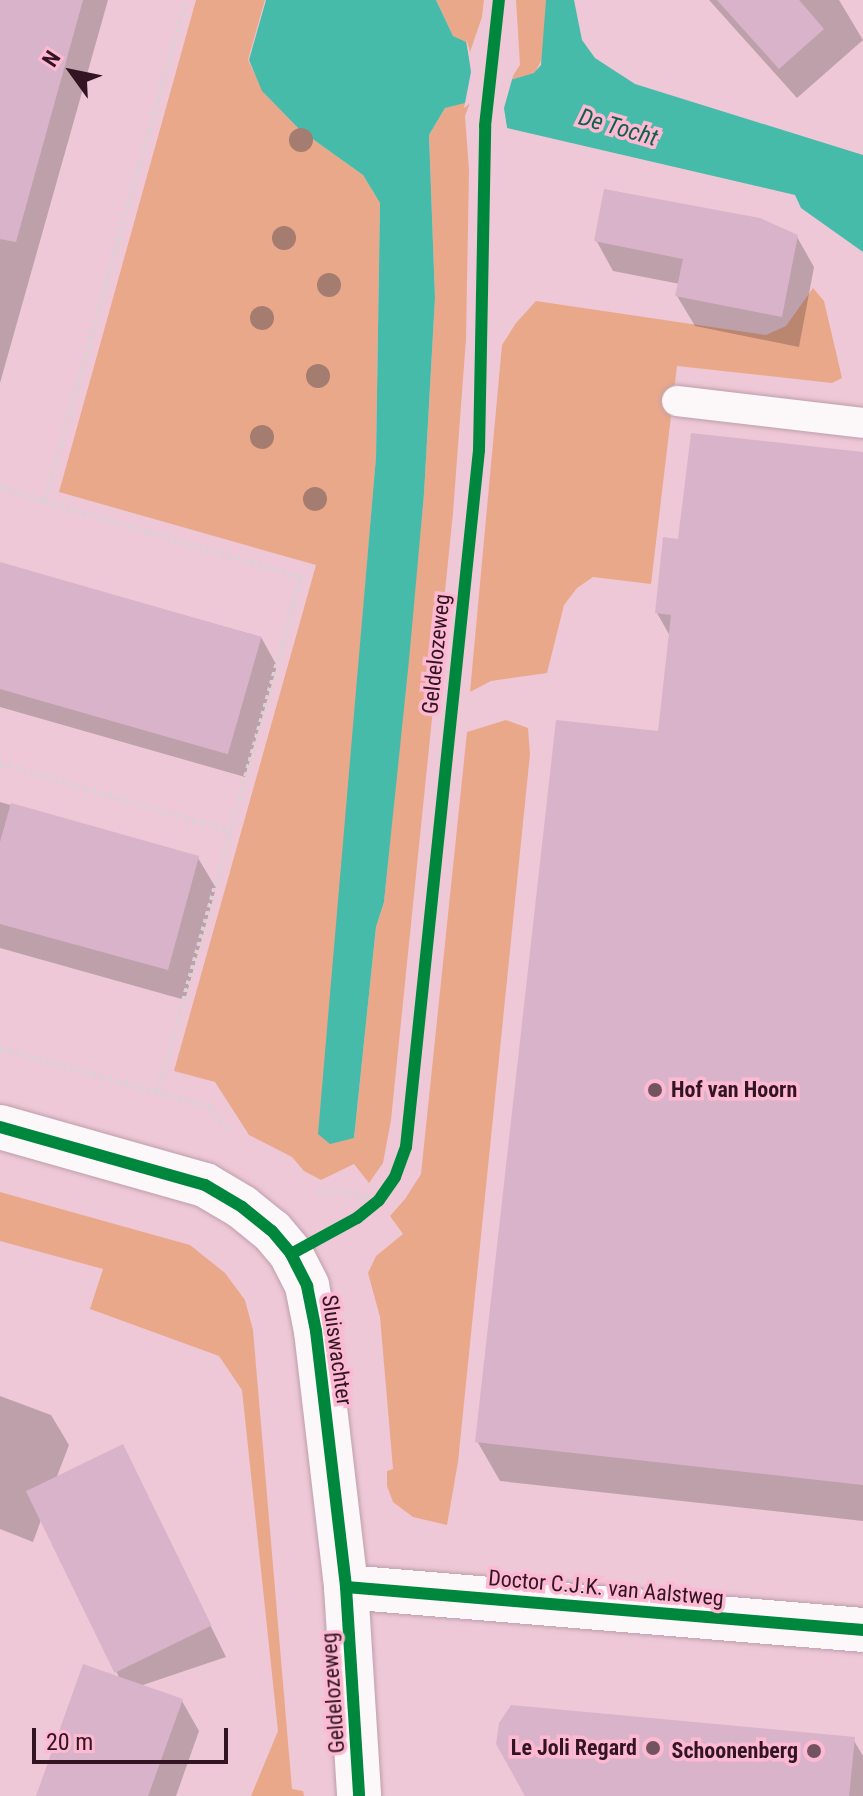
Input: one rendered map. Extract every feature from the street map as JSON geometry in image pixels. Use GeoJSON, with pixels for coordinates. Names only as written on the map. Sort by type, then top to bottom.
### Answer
{"type":"FeatureCollection","features":[{"type":"Feature","properties":{"kind":"street","name":"Sluiswachter"},"geometry":{"type":"LineString","coordinates":[[0,1127],[205,1185],[262,1223],[291,1254],[307,1286],[316,1331],[346,1587]]}},
{"type":"Feature","properties":{"kind":"street","name":"Doctor C.J.K. van Aalstweg"},"geometry":{"type":"LineString","coordinates":[[346,1587],[863,1630]]}},
{"type":"Feature","properties":{"kind":"street","name":"Geldelozeweg"},"geometry":{"type":"LineString","coordinates":[[346,1587],[359,1796]]}},
{"type":"Feature","properties":{"kind":"lane"},"geometry":{"type":"LineString","coordinates":[[677,401],[863,423]]}},
{"type":"Feature","properties":{"kind":"path"},"geometry":{"type":"LineString","coordinates":[[45,501],[186,0]]}},
{"type":"Feature","properties":{"kind":"path"},"geometry":{"type":"LineString","coordinates":[[0,487],[301,577],[158,1092]]}},
{"type":"Feature","properties":{"kind":"path"},"geometry":{"type":"LineString","coordinates":[[0,763],[230,831]]}},
{"type":"Feature","properties":{"kind":"path"},"geometry":{"type":"LineString","coordinates":[[368,1209],[387,1188]]}},
{"type":"Feature","properties":{"kind":"shaded area"},"geometry":{"type":"Polygon","coordinates":[[[196,0],[265,0],[248,60],[264,93],[300,130],[363,175],[380,203],[376,457],[340,890],[354,1138],[376,927],[384,902],[424,494],[435,298],[429,135],[445,108],[471,100],[465,116],[469,170],[466,339],[453,513],[391,1120],[383,1163],[369,1183],[354,1164],[321,1180],[304,1171],[292,1157],[249,1135],[215,1082],[174,1071],[316,565],[59,492],[196,0]]]}},
{"type":"Feature","properties":{"kind":"shaded area"},"geometry":{"type":"Polygon","coordinates":[[[436,0],[484,0],[482,17],[469,55],[466,43],[453,36],[436,0]]]}},
{"type":"Feature","properties":{"kind":"shaded area"},"geometry":{"type":"Polygon","coordinates":[[[516,0],[546,0],[545,53],[535,73],[510,80],[520,65],[516,0]]]}},
{"type":"Feature","properties":{"kind":"shaded area"},"geometry":{"type":"Polygon","coordinates":[[[813,288],[824,301],[842,378],[832,383],[677,366],[651,584],[593,577],[577,588],[564,605],[547,673],[491,681],[470,692],[502,345],[516,323],[536,301],[766,335],[786,326],[813,288]]]}},
{"type":"Feature","properties":{"kind":"shaded area"},"geometry":{"type":"Polygon","coordinates":[[[506,720],[528,728],[530,754],[458,1462],[447,1525],[413,1517],[393,1502],[387,1486],[387,1471],[393,1469],[380,1317],[368,1273],[376,1256],[403,1234],[390,1216],[421,1174],[467,732],[506,720]]]}},
{"type":"Feature","properties":{"kind":"shaded area"},"geometry":{"type":"Polygon","coordinates":[[[0,1192],[190,1245],[225,1273],[245,1300],[253,1330],[292,1789],[303,1791],[304,1796],[251,1796],[278,1731],[242,1390],[219,1356],[90,1309],[103,1269],[0,1241],[0,1192]]]}},
{"type":"Feature","properties":{"kind":"water","name":"De Tocht"},"geometry":{"type":"Polygon","coordinates":[[[266,0],[436,0],[453,36],[466,42],[472,71],[510,80],[534,73],[541,65],[546,0],[574,0],[582,40],[595,58],[635,84],[863,155],[863,252],[801,208],[795,195],[507,128],[503,108],[467,100],[445,108],[429,135],[435,298],[424,494],[409,660],[384,902],[376,927],[354,1138],[330,1144],[318,1134],[376,457],[380,203],[363,175],[300,130],[262,91],[249,60],[266,0]]]}},
{"type":"Feature","properties":{"kind":"pier"},"geometry":{"type":"Polygon","coordinates":[[[466,38],[475,68],[513,76],[504,108],[507,128],[502,127],[500,112],[469,104],[464,108],[471,72],[466,38]]]}},
{"type":"Feature","properties":{"kind":"building"},"geometry":{"type":"Polygon","coordinates":[[[0,0],[83,0],[16,242],[0,239],[0,0]]]}},
{"type":"Feature","properties":{"kind":"building"},"geometry":{"type":"Polygon","coordinates":[[[717,0],[799,0],[824,29],[779,69],[717,0]]]}},
{"type":"Feature","properties":{"kind":"building"},"geometry":{"type":"Polygon","coordinates":[[[604,189],[760,218],[798,235],[782,317],[675,296],[683,259],[594,241],[604,189]]]}},
{"type":"Feature","properties":{"kind":"building","name":"Hof van Hoorn"},"geometry":{"type":"Polygon","coordinates":[[[691,433],[863,452],[863,1485],[475,1442],[556,720],[658,731],[671,615],[655,613],[663,537],[678,539],[691,433]]]}},
{"type":"Feature","properties":{"kind":"building"},"geometry":{"type":"Polygon","coordinates":[[[0,562],[261,637],[228,754],[0,689],[0,562]]]}},
{"type":"Feature","properties":{"kind":"building"},"geometry":{"type":"Polygon","coordinates":[[[11,803],[199,856],[168,970],[0,924],[0,842],[11,803]]]}},
{"type":"Feature","properties":{"kind":"building"},"geometry":{"type":"Polygon","coordinates":[[[123,1444],[212,1626],[114,1673],[26,1491],[123,1444]]]}},
{"type":"Feature","properties":{"kind":"building"},"geometry":{"type":"Polygon","coordinates":[[[83,1664],[183,1699],[148,1796],[36,1796],[83,1664]]]}},
{"type":"Feature","properties":{"kind":"building"},"geometry":{"type":"Polygon","coordinates":[[[511,1705],[855,1737],[849,1796],[525,1796],[496,1744],[499,1723],[511,1705]]]}},
{"type":"Feature","properties":{"kind":"cycle path"},"geometry":{"type":"LineString","coordinates":[[291,1254],[357,1218],[379,1200],[395,1177],[406,1147],[479,450],[485,126],[499,0]]}},
{"type":"Feature","properties":{"kind":"cycle path"},"geometry":{"type":"LineString","coordinates":[[0,1127],[205,1185],[242,1207],[272,1231],[291,1254],[307,1286],[316,1331],[346,1587],[359,1796]]}},
{"type":"Feature","properties":{"kind":"cycle path"},"geometry":{"type":"LineString","coordinates":[[346,1587],[863,1630]]}},
{"type":"Feature","properties":{"kind":"place","name":"Hof van Hoorn"},"geometry":{"type":"Point","coordinates":[655,1090]}},
{"type":"Feature","properties":{"kind":"place","name":"Le Joli Regard"},"geometry":{"type":"Point","coordinates":[653,1748]}},
{"type":"Feature","properties":{"kind":"place","name":"Schoonenberg"},"geometry":{"type":"Point","coordinates":[814,1751]}}]}
